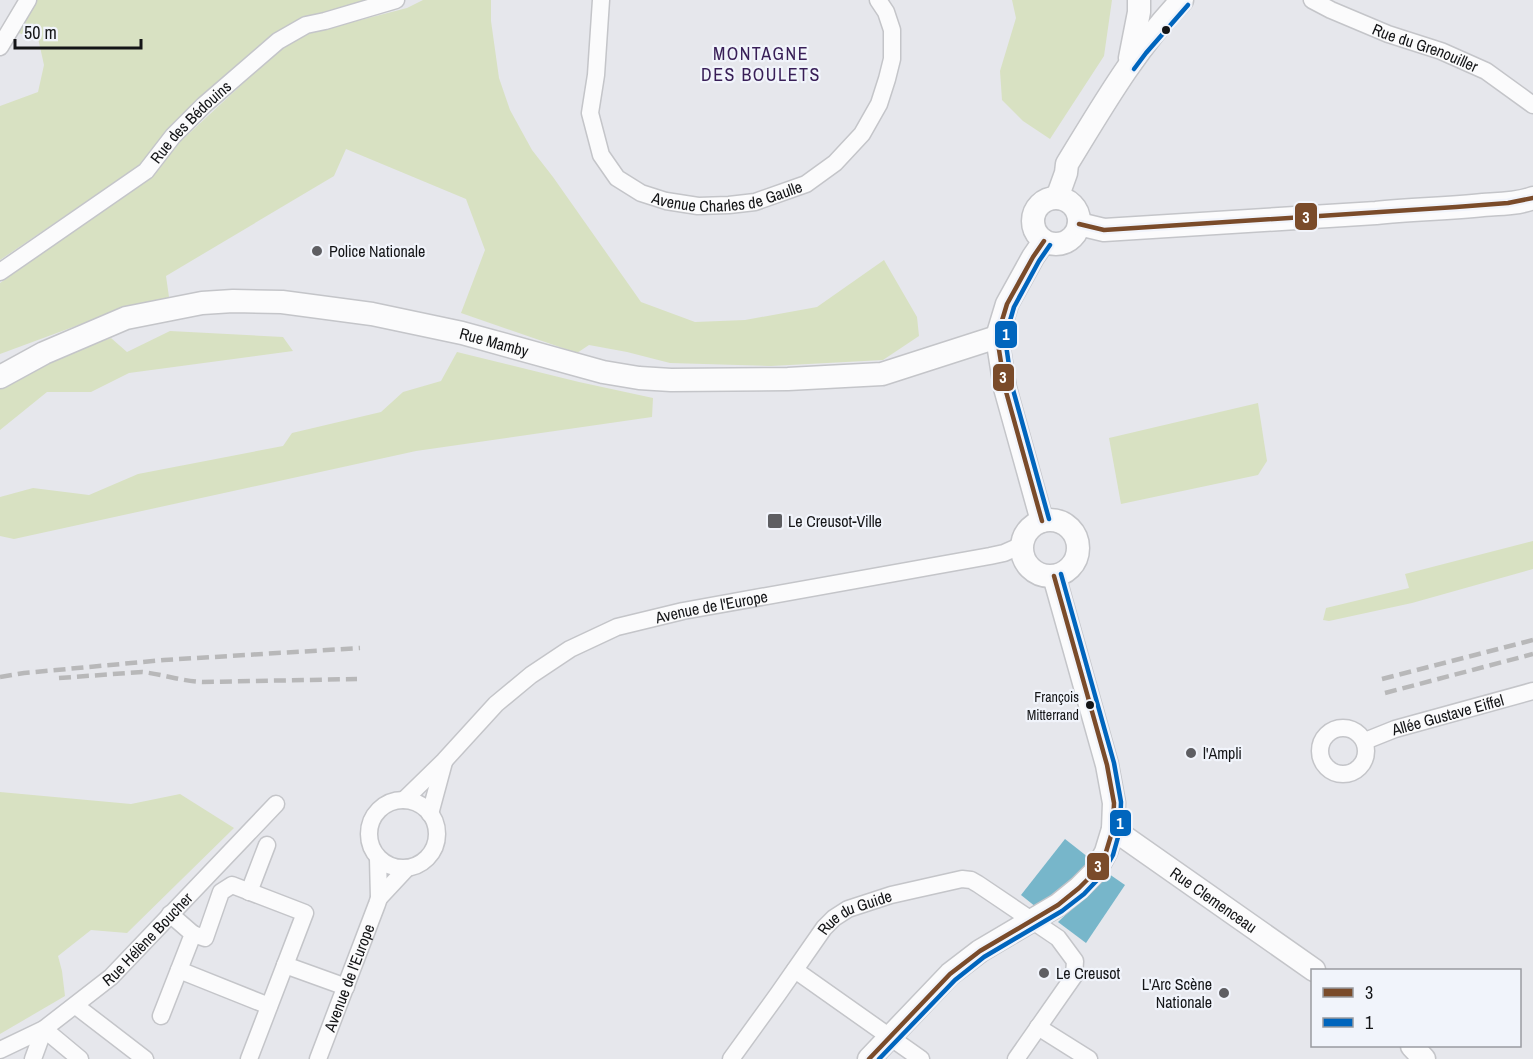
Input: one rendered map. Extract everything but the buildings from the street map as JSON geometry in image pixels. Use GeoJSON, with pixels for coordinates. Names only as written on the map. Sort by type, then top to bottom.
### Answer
{"type":"FeatureCollection","features":[{"type":"Feature","properties":{"kind":"main road"},"geometry":{"type":"LineString","coordinates":[[1128,65],[1138,22],[1139,0]]}},
{"type":"Feature","properties":{"kind":"main road"},"geometry":{"type":"LineString","coordinates":[[1056,198],[1066,173],[1066,164],[1128,65],[1173,3]]}},
{"type":"Feature","properties":{"kind":"main road"},"geometry":{"type":"LineString","coordinates":[[1056,198],[1071,203],[1079,216],[1079,224],[1077,231],[1066,242],[1051,244],[1038,237],[1032,222],[1036,208],[1042,202],[1056,198]]}},
{"type":"Feature","properties":{"kind":"main road"},"geometry":{"type":"LineString","coordinates":[[1079,224],[1104,230],[1409,209],[1444,209],[1500,204],[1533,198]]}},
{"type":"Feature","properties":{"kind":"main road"},"geometry":{"type":"LineString","coordinates":[[1040,514],[1024,537],[1022,553],[1030,568],[1037,573],[1045,576],[1062,574],[1069,570],[1078,555],[1077,539],[1067,525],[1040,514],[1005,388],[997,337],[1007,304],[1044,241]]}},
{"type":"Feature","properties":{"kind":"main road","name":"Rue Mamby"},"geometry":{"type":"LineString","coordinates":[[0,377],[44,353],[126,318],[202,303],[232,301],[282,302],[372,314],[462,333],[603,372],[671,380],[788,379],[882,374],[997,337]]}},
{"type":"Feature","properties":{"kind":"main road"},"geometry":{"type":"LineString","coordinates":[[868,1059],[950,974],[980,951],[1059,904],[1095,872],[1106,852],[1113,829],[1114,803],[1107,765],[1054,576]]}},
{"type":"Feature","properties":{"kind":"main road","name":"Rue Clemenceau"},"geometry":{"type":"LineString","coordinates":[[1113,829],[1313,969]]}},
{"type":"Feature","properties":{"kind":"main road"},"geometry":{"type":"LineString","coordinates":[[1413,1047],[1424,1059]]}},
{"type":"Feature","properties":{"kind":"street"},"geometry":{"type":"LineString","coordinates":[[0,47],[28,0]]}},
{"type":"Feature","properties":{"kind":"street","name":"Rue des Bédouins"},"geometry":{"type":"LineString","coordinates":[[0,272],[146,171],[173,136],[204,105],[278,40],[306,25],[396,0]]}},
{"type":"Feature","properties":{"kind":"street","name":"Avenue Charles de Gaulle"},"geometry":{"type":"LineString","coordinates":[[601,0],[596,75],[590,113],[601,155],[617,178],[640,193],[666,201],[698,206],[754,201],[806,184],[836,163],[862,134],[879,104],[892,59],[892,30],[886,12],[878,0]]}},
{"type":"Feature","properties":{"kind":"street","name":"Rue du Grenouiller"},"geometry":{"type":"LineString","coordinates":[[1312,0],[1388,34],[1441,51],[1486,71],[1533,105]]}},
{"type":"Feature","properties":{"kind":"street","name":"Avenue de l'Europe"},"geometry":{"type":"LineString","coordinates":[[404,800],[444,761],[496,704],[531,675],[570,649],[617,627],[683,611],[990,556],[1022,545]]}},
{"type":"Feature","properties":{"kind":"street","name":"Allée Gustave Eiffel"},"geometry":{"type":"LineString","coordinates":[[1365,741],[1395,729],[1533,691]]}},
{"type":"Feature","properties":{"kind":"street","name":"Avenue de l'Europe"},"geometry":{"type":"LineString","coordinates":[[430,814],[444,761]]}},
{"type":"Feature","properties":{"kind":"street"},"geometry":{"type":"LineString","coordinates":[[394,801],[414,802],[430,814],[436,826],[437,837],[430,855],[423,862],[407,868],[391,867],[378,858],[372,850],[369,830],[372,820],[385,805],[394,801]]}},
{"type":"Feature","properties":{"kind":"street","name":"Rue Hélène Boucher"},"geometry":{"type":"LineString","coordinates":[[0,1050],[44,1029],[111,977],[276,804]]}},
{"type":"Feature","properties":{"kind":"street"},"geometry":{"type":"LineString","coordinates":[[249,892],[267,845]]}},
{"type":"Feature","properties":{"kind":"street","name":"Avenue de l'Europe"},"geometry":{"type":"LineString","coordinates":[[318,1059],[379,897],[378,858]]}},
{"type":"Feature","properties":{"kind":"street","name":"Avenue de l'Europe"},"geometry":{"type":"LineString","coordinates":[[379,897],[407,868]]}},
{"type":"Feature","properties":{"kind":"street","name":"Rue du Guide"},"geometry":{"type":"LineString","coordinates":[[731,1059],[824,928],[834,918],[848,909],[891,895],[962,879],[971,880],[1058,938],[1075,961],[1074,976],[1016,1059]]}},
{"type":"Feature","properties":{"kind":"street"},"geometry":{"type":"LineString","coordinates":[[170,914],[193,934],[205,938],[221,892],[232,885],[305,913],[249,1059]]}},
{"type":"Feature","properties":{"kind":"street"},"geometry":{"type":"LineString","coordinates":[[161,1016],[193,934]]}},
{"type":"Feature","properties":{"kind":"street"},"geometry":{"type":"LineString","coordinates":[[285,965],[346,987]]}},
{"type":"Feature","properties":{"kind":"street"},"geometry":{"type":"LineString","coordinates":[[178,970],[270,1006]]}},
{"type":"Feature","properties":{"kind":"street"},"geometry":{"type":"LineString","coordinates":[[795,970],[921,1059]]}},
{"type":"Feature","properties":{"kind":"street"},"geometry":{"type":"LineString","coordinates":[[76,1006],[145,1059]]}},
{"type":"Feature","properties":{"kind":"street"},"geometry":{"type":"LineString","coordinates":[[1038,1027],[1089,1059]]}},
{"type":"Feature","properties":{"kind":"street"},"geometry":{"type":"LineString","coordinates":[[33,1059],[44,1029],[80,1059]]}},
{"type":"Feature","properties":{"kind":"green space"},"geometry":{"type":"Polygon","coordinates":[[[36,0],[367,0],[278,33],[225,75],[168,128],[139,166],[0,260],[0,106],[38,92],[44,65],[38,38],[18,33],[36,0]]]}},
{"type":"Feature","properties":{"kind":"green space"},"geometry":{"type":"Polygon","coordinates":[[[423,0],[491,0],[491,21],[499,78],[510,110],[532,150],[641,302],[695,322],[745,320],[817,307],[884,260],[917,317],[919,336],[883,360],[771,366],[670,363],[589,345],[577,353],[461,313],[485,250],[466,199],[346,149],[334,176],[166,276],[169,297],[92,320],[0,354],[0,283],[155,174],[180,142],[280,49],[310,33],[407,8],[423,0]]]}},
{"type":"Feature","properties":{"kind":"green space"},"geometry":{"type":"Polygon","coordinates":[[[1012,0],[1112,0],[1104,56],[1050,139],[1023,121],[1002,100],[1000,71],[1016,18],[1012,0]]]}},
{"type":"Feature","properties":{"kind":"green space"},"geometry":{"type":"Polygon","coordinates":[[[170,331],[283,337],[293,351],[129,373],[91,392],[47,392],[0,430],[0,389],[46,361],[111,338],[127,352],[170,331]]]}},
{"type":"Feature","properties":{"kind":"green space"},"geometry":{"type":"Polygon","coordinates":[[[457,352],[653,398],[652,417],[416,451],[14,539],[0,536],[0,497],[33,488],[89,495],[138,474],[283,446],[292,433],[381,412],[403,392],[441,381],[457,352]]]}},
{"type":"Feature","properties":{"kind":"green space"},"geometry":{"type":"Polygon","coordinates":[[[1258,403],[1267,461],[1258,475],[1121,504],[1109,438],[1258,403]]]}},
{"type":"Feature","properties":{"kind":"green space"},"geometry":{"type":"Polygon","coordinates":[[[1533,541],[1533,569],[1412,603],[1329,621],[1323,620],[1326,608],[1409,588],[1405,574],[1533,541]]]}},
{"type":"Feature","properties":{"kind":"green space"},"geometry":{"type":"Polygon","coordinates":[[[0,792],[131,804],[180,794],[234,828],[127,933],[91,930],[58,956],[65,996],[0,1034],[0,792]]]}},
{"type":"Feature","properties":{"kind":"water"},"geometry":{"type":"Polygon","coordinates":[[[1065,839],[1093,861],[1083,874],[1036,907],[1021,895],[1065,839]]]}},
{"type":"Feature","properties":{"kind":"water"},"geometry":{"type":"Polygon","coordinates":[[[1109,874],[1125,885],[1086,943],[1058,922],[1109,874]]]}},
{"type":"Feature","properties":{"kind":"railway"},"geometry":{"type":"LineString","coordinates":[[1382,679],[1533,640]]}},
{"type":"Feature","properties":{"kind":"railway"},"geometry":{"type":"LineString","coordinates":[[0,677],[164,660],[360,648]]}},
{"type":"Feature","properties":{"kind":"railway"},"geometry":{"type":"LineString","coordinates":[[1385,693],[1533,654]]}},
{"type":"Feature","properties":{"kind":"railway"},"geometry":{"type":"LineString","coordinates":[[59,678],[142,672],[202,682],[357,679]]}},
{"type":"Feature","properties":{"kind":"transit line","name":"1"},"geometry":{"type":"LineString","coordinates":[[1134,69],[1188,5]]}},
{"type":"Feature","properties":{"kind":"transit line","name":"3"},"geometry":{"type":"LineString","coordinates":[[1079,224],[1104,230],[1456,207],[1508,203],[1533,198]]}},
{"type":"Feature","properties":{"kind":"transit line","name":"3"},"geometry":{"type":"LineString","coordinates":[[1042,521],[1005,388],[997,337],[1007,304],[1044,241]]}},
{"type":"Feature","properties":{"kind":"transit line","name":"1"},"geometry":{"type":"LineString","coordinates":[[1049,519],[1012,386],[1005,338],[1014,307],[1050,245]]}},
{"type":"Feature","properties":{"kind":"transit line","name":"1"},"geometry":{"type":"LineString","coordinates":[[879,1059],[955,980],[984,957],[1062,911],[1084,894],[1101,876],[1113,855],[1120,830],[1121,802],[1114,763],[1061,574]]}},
{"type":"Feature","properties":{"kind":"transit line","name":"3"},"geometry":{"type":"LineString","coordinates":[[869,1059],[950,974],[980,951],[1058,905],[1095,872],[1106,852],[1113,829],[1114,803],[1107,765],[1054,576]]}},
{"type":"Feature","properties":{"kind":"place","name":"Police Nationale"},"geometry":{"type":"Point","coordinates":[317,251]}},
{"type":"Feature","properties":{"kind":"place","name":"Le Creusot-Ville"},"geometry":{"type":"Point","coordinates":[775,521]}},
{"type":"Feature","properties":{"kind":"place","name":"François Mitterrand"},"geometry":{"type":"Point","coordinates":[1090,705]}},
{"type":"Feature","properties":{"kind":"place","name":"l'Ampli"},"geometry":{"type":"Point","coordinates":[1191,753]}},
{"type":"Feature","properties":{"kind":"place","name":"Le Creusot"},"geometry":{"type":"Point","coordinates":[1044,973]}},
{"type":"Feature","properties":{"kind":"place","name":"L'Arc Scène Nationale"},"geometry":{"type":"Point","coordinates":[1224,993]}},
{"type":"Feature","properties":{"kind":"district","name":"MONTAGNE DES BOULETS"},"geometry":{"type":"Point","coordinates":[761,63]}}]}
